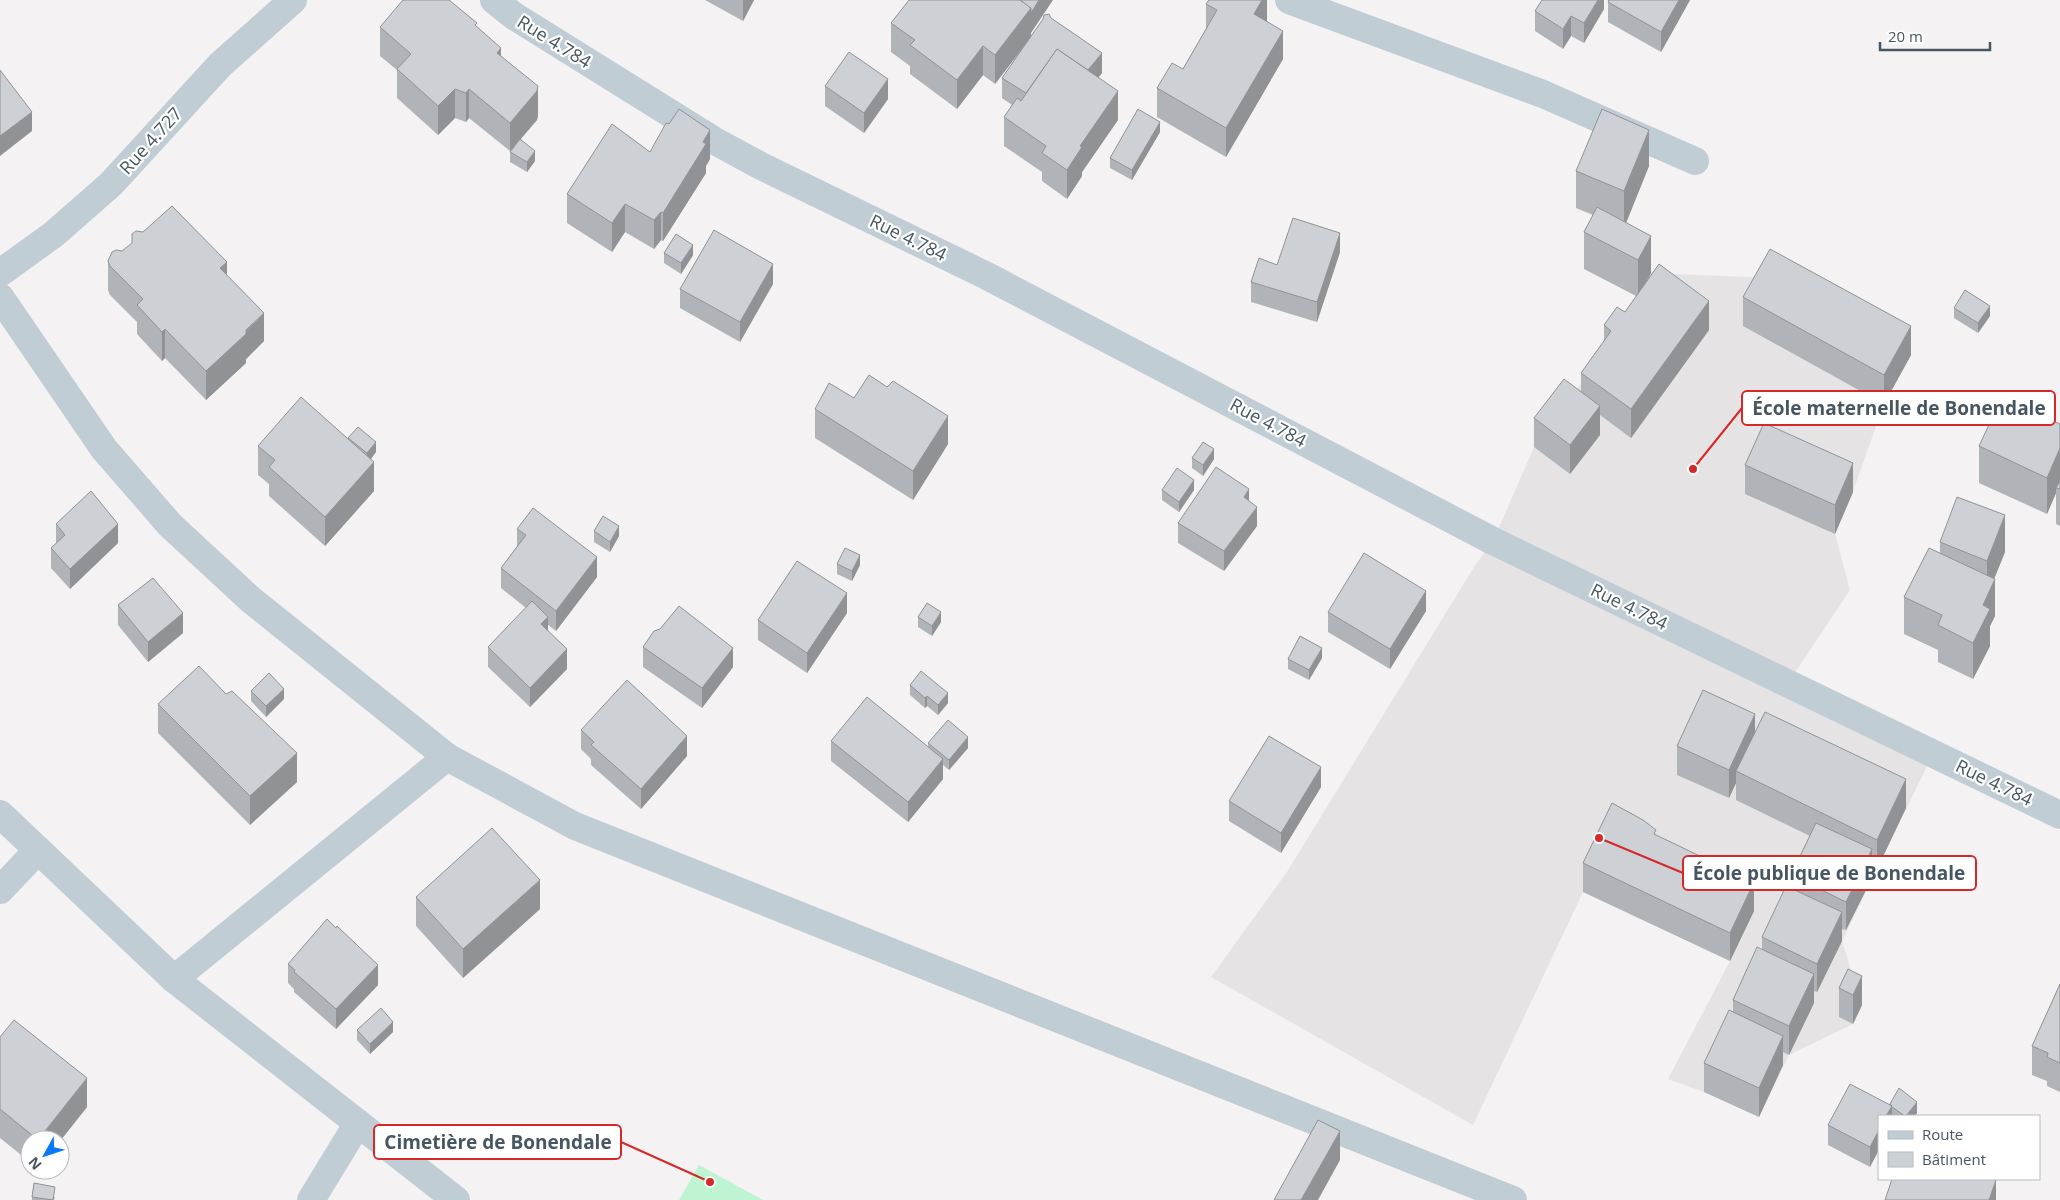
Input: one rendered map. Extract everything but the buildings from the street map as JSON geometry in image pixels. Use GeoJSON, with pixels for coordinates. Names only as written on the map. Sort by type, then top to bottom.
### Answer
{"type":"FeatureCollection","features":[{"type":"Feature","properties":{"kind":"street","name":"Rue 4.727"},"geometry":{"type":"LineString","coordinates":[[0,273],[54,234],[111,184],[220,65],[293,0]]}},
{"type":"Feature","properties":{"kind":"street","name":"Rue 4.784"},"geometry":{"type":"LineString","coordinates":[[494,0],[514,16],[713,140],[761,166],[987,276],[1493,541],[2060,815]]}},
{"type":"Feature","properties":{"kind":"street"},"geometry":{"type":"LineString","coordinates":[[1289,0],[1543,94],[1696,161]]}},
{"type":"Feature","properties":{"kind":"street"},"geometry":{"type":"LineString","coordinates":[[0,297],[104,449],[170,525],[250,599],[447,757],[575,826],[1513,1200]]}},
{"type":"Feature","properties":{"kind":"street"},"geometry":{"type":"LineString","coordinates":[[174,979],[447,757]]}},
{"type":"Feature","properties":{"kind":"street"},"geometry":{"type":"LineString","coordinates":[[0,814],[174,979],[456,1200]]}},
{"type":"Feature","properties":{"kind":"street"},"geometry":{"type":"LineString","coordinates":[[0,890],[38,850]]}},
{"type":"Feature","properties":{"kind":"street"},"geometry":{"type":"LineString","coordinates":[[311,1200],[358,1123]]}},
{"type":"Feature","properties":{"kind":"shaded area"},"geometry":{"type":"Polygon","coordinates":[[[1651,273],[1770,278],[1911,355],[1884,404],[1853,491],[1835,534],[1850,590],[1788,683],[1933,754],[1842,941],[1862,1005],[1853,1024],[1789,1055],[1759,1117],[1704,1092],[1668,1079],[1730,961],[1583,892],[1473,1125],[1211,977],[1287,872],[1474,567],[1493,541],[1534,447],[1617,335],[1651,273]]]}},
{"type":"Feature","properties":{"kind":"green space"},"geometry":{"type":"Polygon","coordinates":[[[699,1165],[763,1200],[679,1200],[699,1165]]]}},
{"type":"Feature","properties":{"kind":"place","name":"École maternelle de Bonendale"},"geometry":{"type":"Point","coordinates":[1693,469]}},
{"type":"Feature","properties":{"kind":"place","name":"École publique de Bonendale"},"geometry":{"type":"Point","coordinates":[1599,838]}},
{"type":"Feature","properties":{"kind":"place","name":"Cimetière de Bonendale"},"geometry":{"type":"Point","coordinates":[710,1182]}}]}
